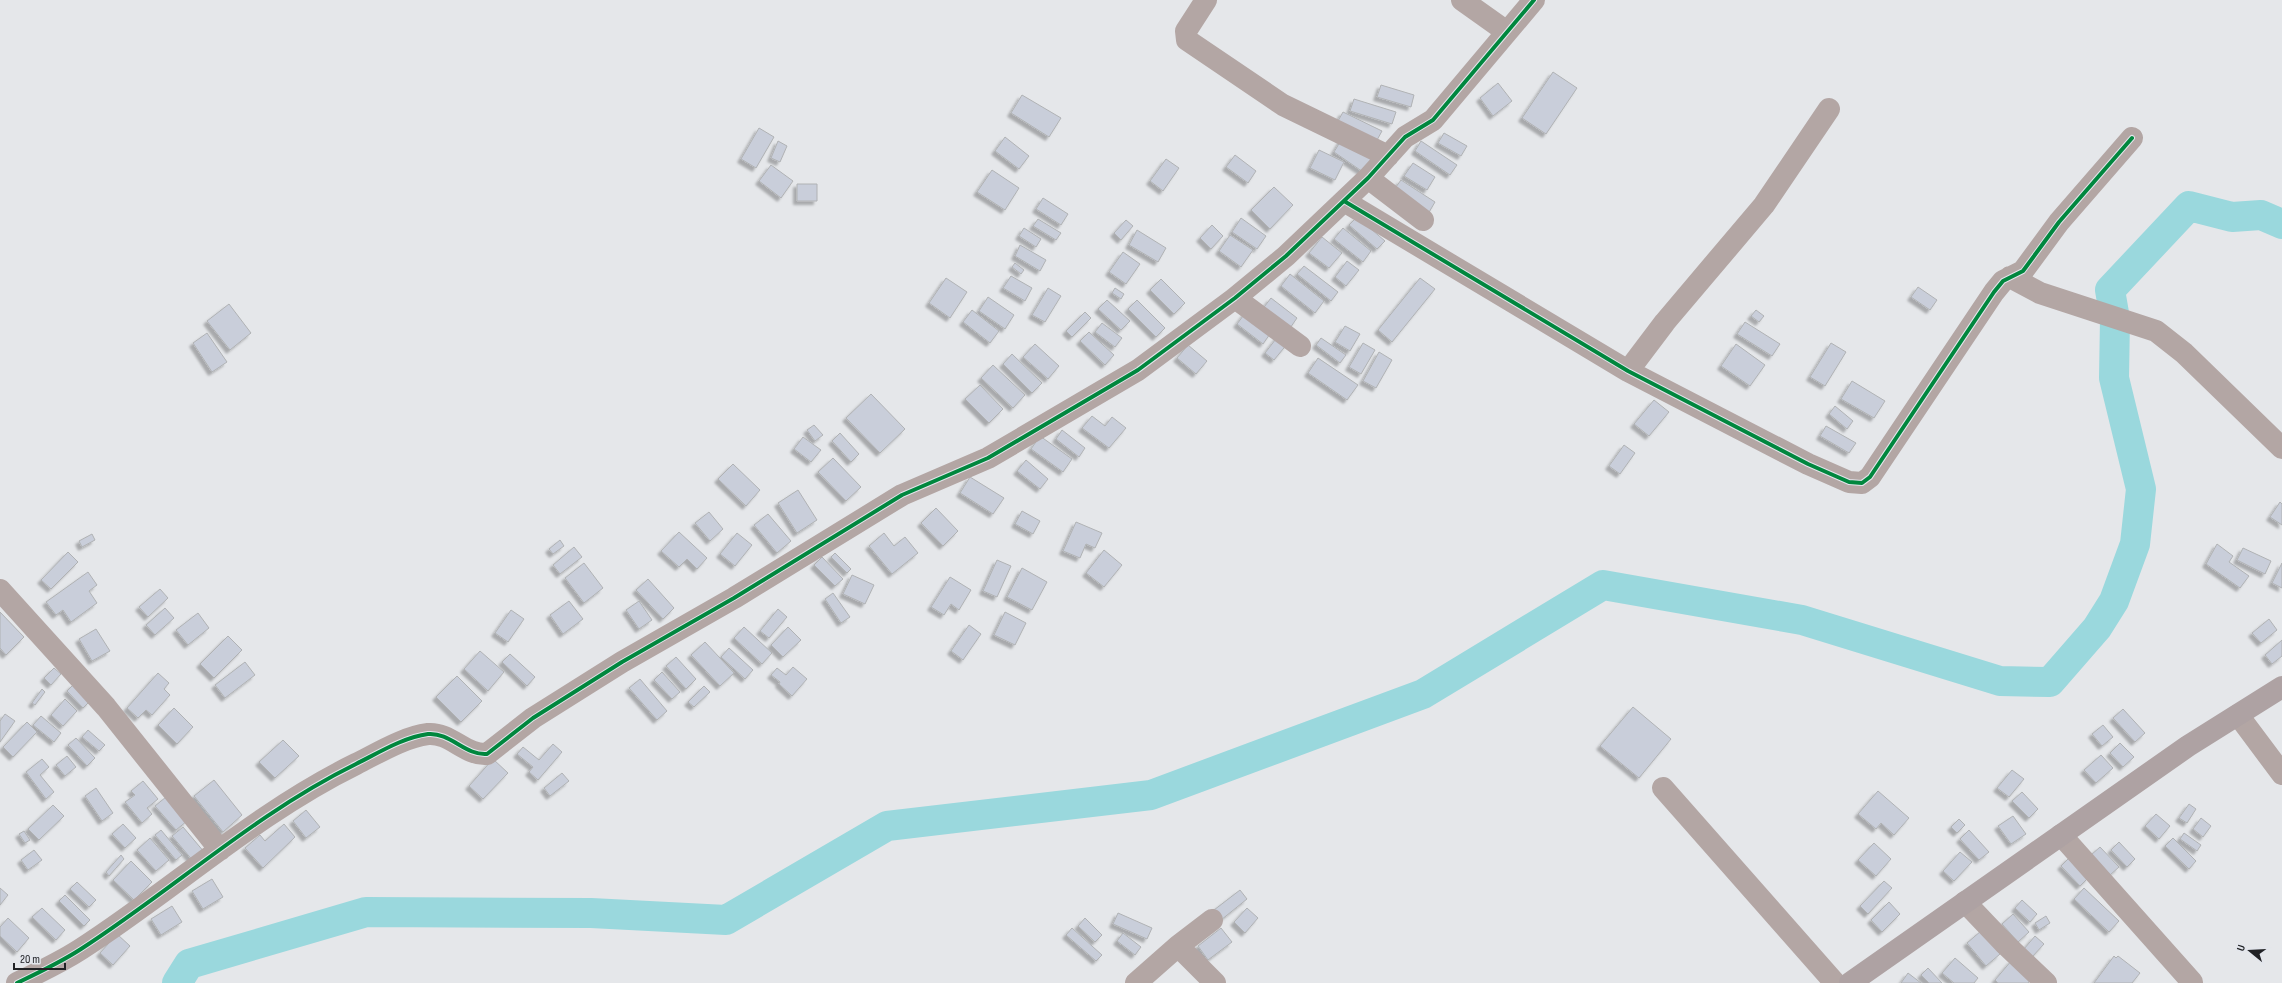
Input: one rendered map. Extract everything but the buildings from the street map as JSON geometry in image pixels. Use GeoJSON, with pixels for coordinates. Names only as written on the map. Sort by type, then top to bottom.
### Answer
{"type":"FeatureCollection","features":[{"type":"Feature","properties":{"kind":"highway"},"geometry":{"type":"LineString","coordinates":[[1850,983],[2188,746],[2282,687]]}},
{"type":"Feature","properties":{"kind":"street"},"geometry":{"type":"LineString","coordinates":[[1206,0],[1186,30],[1187,40],[1283,105],[1388,156]]}},
{"type":"Feature","properties":{"kind":"street"},"geometry":{"type":"LineString","coordinates":[[1462,0],[1507,32]]}},
{"type":"Feature","properties":{"kind":"street"},"geometry":{"type":"LineString","coordinates":[[17,983],[80,950],[282,805],[331,776],[408,740],[430,734],[458,744],[472,753],[487,754],[533,718],[590,682],[734,598],[902,495],[988,458],[1138,370],[1236,298],[1286,256],[1368,178],[1405,137],[1433,120],[1534,0]]}},
{"type":"Feature","properties":{"kind":"street"},"geometry":{"type":"LineString","coordinates":[[1628,371],[1665,322],[1764,205],[1829,109]]}},
{"type":"Feature","properties":{"kind":"street"},"geometry":{"type":"LineString","coordinates":[[1344,201],[1628,371],[1808,464],[1849,482],[1862,483],[1870,477],[1979,312],[1994,292],[2010,277],[2023,271],[2059,222],[2132,138]]}},
{"type":"Feature","properties":{"kind":"street"},"geometry":{"type":"LineString","coordinates":[[1368,178],[1423,220]]}},
{"type":"Feature","properties":{"kind":"street"},"geometry":{"type":"LineString","coordinates":[[2010,277],[2055,298],[2156,331],[2169,340],[2282,448]]}},
{"type":"Feature","properties":{"kind":"street"},"geometry":{"type":"LineString","coordinates":[[1236,298],[1300,346]]}},
{"type":"Feature","properties":{"kind":"street"},"geometry":{"type":"LineString","coordinates":[[0,590],[106,707],[220,850]]}},
{"type":"Feature","properties":{"kind":"street"},"geometry":{"type":"LineString","coordinates":[[2238,715],[2282,774]]}},
{"type":"Feature","properties":{"kind":"street"},"geometry":{"type":"LineString","coordinates":[[1663,788],[1835,983]]}},
{"type":"Feature","properties":{"kind":"street"},"geometry":{"type":"LineString","coordinates":[[2061,835],[2192,982]]}},
{"type":"Feature","properties":{"kind":"street"},"geometry":{"type":"LineString","coordinates":[[1965,902],[2004,943],[2046,983]]}},
{"type":"Feature","properties":{"kind":"street"},"geometry":{"type":"LineString","coordinates":[[1136,983],[1178,946],[1212,920]]}},
{"type":"Feature","properties":{"kind":"street"},"geometry":{"type":"LineString","coordinates":[[1178,946],[1215,983]]}},
{"type":"Feature","properties":{"kind":"waterway"},"geometry":{"type":"LineString","coordinates":[[177,983],[189,964],[366,912],[591,913],[726,920],[887,826],[1151,795],[1423,694],[1603,585],[1802,620],[2000,681],[2050,682],[2097,628],[2114,601],[2135,544],[2141,489],[2114,378],[2115,319],[2110,290],[2189,206],[2232,217],[2261,215],[2282,224]]}},
{"type":"Feature","properties":{"kind":"cycle path"},"geometry":{"type":"LineString","coordinates":[[17,983],[81,949],[149,902],[250,828],[319,784],[391,746],[410,738],[428,734],[436,734],[479,754],[487,754],[533,718],[622,662],[734,598],[902,495],[988,458],[1138,370],[1235,298],[1286,256],[1368,178],[1405,137],[1433,120],[1534,0]]}},
{"type":"Feature","properties":{"kind":"cycle path"},"geometry":{"type":"LineString","coordinates":[[1344,201],[1628,371],[1808,464],[1849,482],[1862,483],[1870,477],[1994,292],[2003,281],[2023,271],[2059,222],[2132,138]]}}]}
